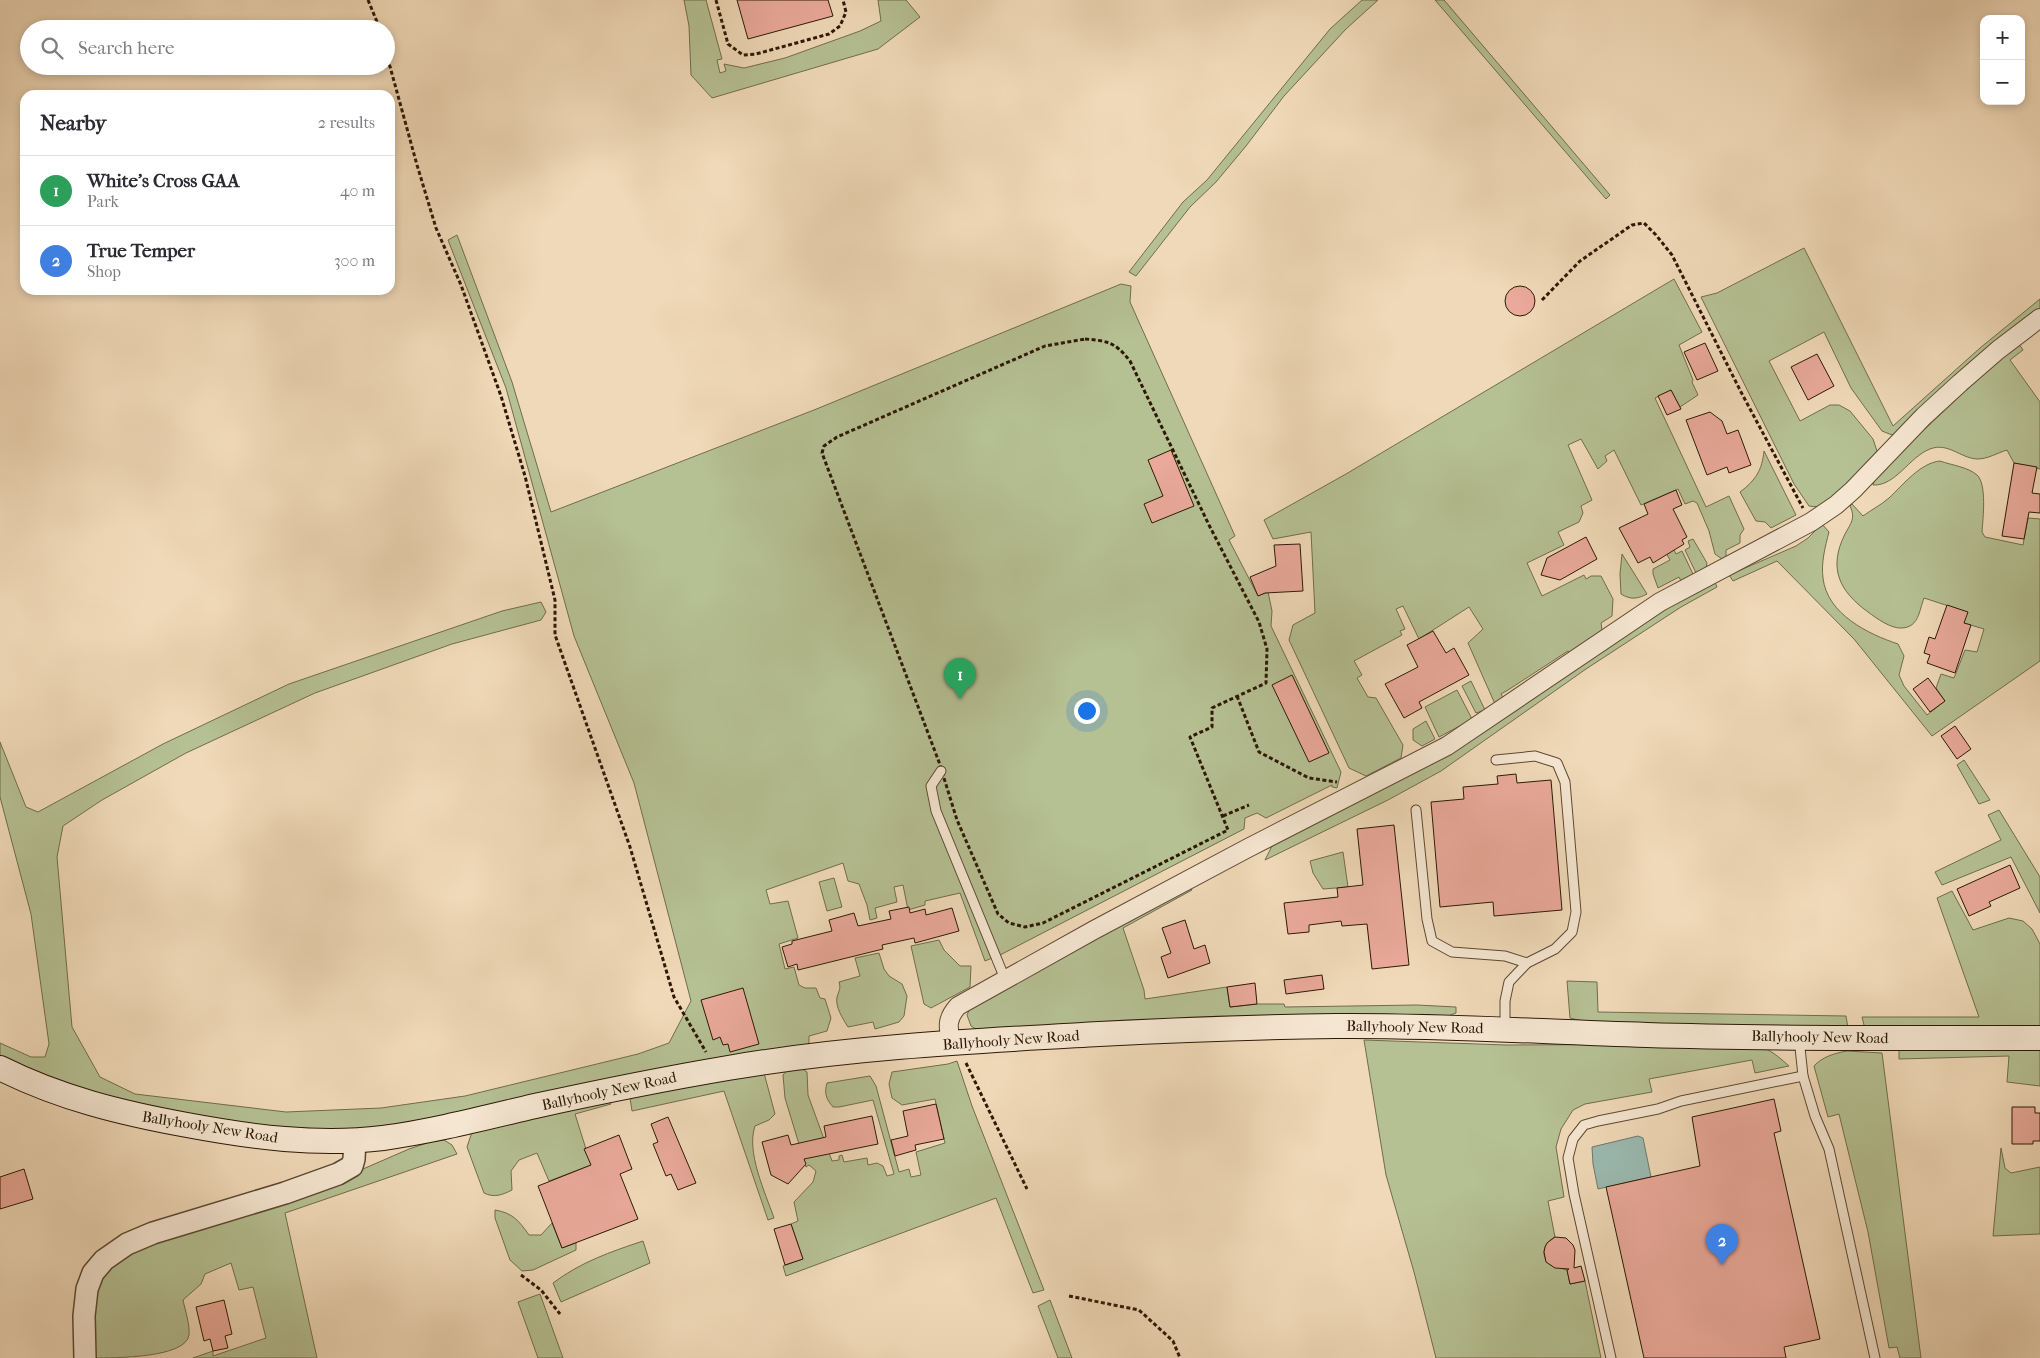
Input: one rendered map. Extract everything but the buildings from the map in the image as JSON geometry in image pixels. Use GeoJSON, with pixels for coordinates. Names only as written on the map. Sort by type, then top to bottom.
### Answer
{"type":"FeatureCollection","features":[{"type":"Feature","properties":{"kind":"main road","name":"Ballyhooly New Road"},"geometry":{"type":"LineString","coordinates":[[0,1068],[22,1079],[76,1100],[147,1117],[247,1135],[318,1140],[355,1140],[382,1138],[456,1125],[607,1091],[729,1067],[829,1055],[958,1052],[1099,1034],[1339,1026],[1505,1029],[1650,1035],[2040,1038]]}},
{"type":"Feature","properties":{"kind":"street"},"geometry":{"type":"LineString","coordinates":[[958,1052],[948,1025],[950,1015],[958,1006],[1240,852],[1447,746],[1660,602],[1811,522],[1836,505],[1853,490],[1924,416],[1960,383],[1998,350],[2040,318]]}},
{"type":"Feature","properties":{"kind":"street"},"geometry":{"type":"LineString","coordinates":[[85,1358],[84,1316],[87,1289],[93,1273],[104,1260],[127,1244],[152,1233],[285,1193],[338,1174],[352,1166],[355,1140]]}},
{"type":"Feature","properties":{"kind":"lane"},"geometry":{"type":"LineString","coordinates":[[1496,760],[1535,756],[1557,763],[1565,782],[1576,912],[1572,932],[1555,949],[1527,964],[1509,982],[1504,1001],[1505,1029]]}},
{"type":"Feature","properties":{"kind":"lane"},"geometry":{"type":"LineString","coordinates":[[941,771],[931,786],[936,811],[1005,979]]}},
{"type":"Feature","properties":{"kind":"lane"},"geometry":{"type":"LineString","coordinates":[[1416,810],[1427,919],[1432,941],[1452,952],[1505,956],[1527,964]]}},
{"type":"Feature","properties":{"kind":"lane"},"geometry":{"type":"LineString","coordinates":[[1799,1036],[1803,1076],[1815,1116],[1829,1149],[1875,1358]]}},
{"type":"Feature","properties":{"kind":"lane"},"geometry":{"type":"LineString","coordinates":[[1611,1358],[1574,1194],[1568,1158],[1573,1139],[1584,1125],[1598,1121],[1658,1109],[1681,1100],[1803,1076]]}},
{"type":"Feature","properties":{"kind":"path"},"geometry":{"type":"LineString","coordinates":[[368,0],[376,20]]}},
{"type":"Feature","properties":{"kind":"path"},"geometry":{"type":"LineString","coordinates":[[716,0],[728,44],[743,55],[756,54],[829,34],[840,26],[846,12],[843,0]]}},
{"type":"Feature","properties":{"kind":"path"},"geometry":{"type":"LineString","coordinates":[[392,75],[436,228],[460,285],[501,396],[525,476],[555,600],[555,635],[630,847],[674,998],[707,1053]]}},
{"type":"Feature","properties":{"kind":"path"},"geometry":{"type":"LineString","coordinates":[[1542,300],[1580,261],[1632,225],[1644,223],[1672,255],[1741,392],[1804,510]]}},
{"type":"Feature","properties":{"kind":"path"},"geometry":{"type":"LineString","coordinates":[[1085,339],[1107,341],[1120,348],[1130,360],[1209,525],[1251,606],[1267,649],[1266,683],[1212,708],[1212,727],[1190,737],[1228,830],[1079,907],[1044,923],[1026,927],[1009,923],[998,914],[989,897],[958,820],[941,771],[822,453],[824,446],[836,437],[1045,346],[1085,339]]}},
{"type":"Feature","properties":{"kind":"path"},"geometry":{"type":"LineString","coordinates":[[1237,696],[1259,752],[1309,778],[1337,782],[1336,787],[1332,786],[1329,788],[1336,804]]}},
{"type":"Feature","properties":{"kind":"path"},"geometry":{"type":"LineString","coordinates":[[1223,816],[1249,805]]}},
{"type":"Feature","properties":{"kind":"path"},"geometry":{"type":"LineString","coordinates":[[958,1052],[1027,1189]]}},
{"type":"Feature","properties":{"kind":"path"},"geometry":{"type":"LineString","coordinates":[[522,1276],[541,1290],[560,1314]]}},
{"type":"Feature","properties":{"kind":"path"},"geometry":{"type":"LineString","coordinates":[[1069,1296],[1139,1310],[1173,1342],[1180,1358]]}},
{"type":"Feature","properties":{"kind":"green space"},"geometry":{"type":"Polygon","coordinates":[[[684,0],[706,0],[722,59],[717,60],[720,73],[726,71],[724,64],[744,68],[785,58],[860,31],[881,21],[878,0],[906,0],[920,17],[878,49],[712,98],[691,75],[689,26],[684,0]]]}},
{"type":"Feature","properties":{"kind":"green space"},"geometry":{"type":"Polygon","coordinates":[[[1362,0],[1378,0],[1346,29],[1284,96],[1246,146],[1216,182],[1190,207],[1136,276],[1129,272],[1183,202],[1207,180],[1330,29],[1362,0]]]}},
{"type":"Feature","properties":{"kind":"green space"},"geometry":{"type":"Polygon","coordinates":[[[1435,0],[1444,0],[1610,195],[1606,199],[1435,0]]]}},
{"type":"Feature","properties":{"kind":"green space"},"geometry":{"type":"Polygon","coordinates":[[[457,235],[512,382],[551,512],[814,410],[1121,284],[1131,286],[1130,302],[1235,536],[1229,540],[1258,596],[1268,592],[1272,611],[1271,626],[1341,772],[1337,788],[1332,787],[1332,785],[1266,818],[1257,813],[1245,818],[1244,829],[985,961],[960,893],[925,901],[925,905],[908,910],[903,885],[894,887],[897,902],[875,908],[877,918],[870,920],[867,905],[859,884],[848,881],[843,863],[766,890],[770,904],[788,901],[798,938],[779,944],[785,969],[794,967],[799,985],[805,988],[816,988],[820,998],[825,999],[831,1018],[827,1031],[809,1036],[807,1048],[391,1127],[339,1129],[239,1123],[135,1105],[73,1089],[0,1057],[0,1043],[31,1057],[45,1057],[49,1044],[31,914],[0,797],[0,742],[26,807],[38,812],[163,744],[289,684],[502,611],[541,602],[546,612],[541,620],[452,644],[315,693],[186,753],[102,800],[63,826],[57,857],[72,1027],[100,1077],[135,1094],[286,1112],[381,1108],[465,1096],[638,1054],[669,1043],[691,1001],[634,783],[574,636],[506,388],[448,240],[457,235]]]}},
{"type":"Feature","properties":{"kind":"green space"},"geometry":{"type":"Polygon","coordinates":[[[1804,248],[1893,426],[1980,348],[2040,299],[2040,310],[1900,431],[1892,435],[1882,431],[1851,388],[1824,332],[1769,361],[1800,421],[1830,405],[1839,405],[1850,411],[1873,439],[1877,451],[1838,496],[1825,505],[1817,507],[1809,506],[1794,484],[1701,297],[1717,293],[1804,248]]]}},
{"type":"Feature","properties":{"kind":"green space"},"geometry":{"type":"Polygon","coordinates":[[[1674,279],[1702,332],[1679,345],[1698,395],[1680,407],[1671,390],[1655,398],[1706,507],[1729,496],[1744,529],[1740,535],[1740,543],[1726,550],[1726,557],[1722,559],[1715,554],[1709,531],[1697,503],[1693,501],[1685,504],[1678,489],[1641,505],[1614,450],[1605,456],[1607,461],[1598,469],[1581,439],[1568,445],[1592,500],[1581,506],[1583,513],[1579,522],[1558,532],[1564,545],[1527,563],[1542,596],[1584,575],[1586,579],[1591,576],[1601,576],[1613,599],[1612,616],[1601,623],[1602,630],[1570,655],[1568,651],[1501,694],[1504,699],[1495,704],[1468,643],[1483,629],[1469,607],[1419,639],[1403,606],[1396,609],[1405,629],[1400,631],[1402,635],[1354,661],[1362,675],[1357,678],[1368,697],[1376,698],[1403,745],[1401,758],[1366,776],[1349,768],[1289,640],[1293,625],[1315,613],[1311,532],[1273,539],[1264,520],[1346,474],[1674,279]]]}},
{"type":"Feature","properties":{"kind":"green space"},"geometry":{"type":"Polygon","coordinates":[[[2019,344],[2023,350],[2010,360],[2040,402],[2040,469],[2014,463],[2007,450],[1989,457],[1977,459],[1943,447],[1936,447],[1915,458],[1889,481],[1873,485],[1876,475],[1991,367],[2019,344]]]}},
{"type":"Feature","properties":{"kind":"green space"},"geometry":{"type":"Polygon","coordinates":[[[1764,451],[1796,515],[1771,528],[1765,522],[1756,521],[1740,492],[1757,474],[1762,464],[1764,451]]]}},
{"type":"Feature","properties":{"kind":"green space"},"geometry":{"type":"Polygon","coordinates":[[[1940,461],[1969,470],[1980,479],[1984,502],[1982,532],[1985,537],[2023,545],[2028,518],[2040,519],[2040,661],[1932,736],[1854,639],[1777,561],[1733,581],[1729,575],[1796,546],[1808,538],[1822,524],[1829,532],[1823,561],[1823,578],[1826,591],[1832,602],[1851,621],[1862,628],[1874,635],[1898,644],[1904,656],[1899,675],[1904,686],[1927,715],[1945,701],[1936,688],[1941,674],[1954,678],[1965,650],[1977,652],[1984,629],[1964,623],[1967,612],[1924,598],[1918,618],[1912,625],[1898,628],[1889,625],[1858,604],[1843,587],[1839,578],[1837,558],[1840,546],[1852,520],[1853,514],[1850,506],[1852,504],[1863,516],[1886,501],[1919,470],[1940,461]]]}},
{"type":"Feature","properties":{"kind":"green space"},"geometry":{"type":"Polygon","coordinates":[[[1693,539],[1707,563],[1706,568],[1696,573],[1685,550],[1690,547],[1688,541],[1693,539]]]}},
{"type":"Feature","properties":{"kind":"green space"},"geometry":{"type":"Polygon","coordinates":[[[1673,548],[1676,554],[1682,551],[1693,574],[1681,581],[1679,577],[1658,588],[1653,569],[1670,560],[1665,551],[1673,548]]]}},
{"type":"Feature","properties":{"kind":"green space"},"geometry":{"type":"Polygon","coordinates":[[[1622,554],[1647,594],[1634,598],[1621,594],[1622,554]]]}},
{"type":"Feature","properties":{"kind":"green space"},"geometry":{"type":"Polygon","coordinates":[[[1714,580],[1717,587],[1681,607],[1586,669],[1441,771],[1388,800],[1265,860],[1272,846],[1436,762],[1635,625],[1714,580]]]}},
{"type":"Feature","properties":{"kind":"green space"},"geometry":{"type":"Polygon","coordinates":[[[1471,681],[1485,710],[1476,713],[1462,686],[1471,681]]]}},
{"type":"Feature","properties":{"kind":"green space"},"geometry":{"type":"Polygon","coordinates":[[[1457,690],[1471,720],[1439,737],[1425,707],[1457,690]]]}},
{"type":"Feature","properties":{"kind":"green space"},"geometry":{"type":"Polygon","coordinates":[[[1426,721],[1435,739],[1422,746],[1413,740],[1413,729],[1426,721]]]}},
{"type":"Feature","properties":{"kind":"green space"},"geometry":{"type":"Polygon","coordinates":[[[1964,760],[1990,800],[1979,804],[1957,765],[1964,760]]]}},
{"type":"Feature","properties":{"kind":"green space"},"geometry":{"type":"Polygon","coordinates":[[[1999,810],[2040,877],[2040,913],[2011,857],[1942,885],[1935,872],[2001,840],[1988,815],[1999,810]]]}},
{"type":"Feature","properties":{"kind":"green space"},"geometry":{"type":"Polygon","coordinates":[[[1343,852],[1348,887],[1323,889],[1313,873],[1310,861],[1343,852]]]}},
{"type":"Feature","properties":{"kind":"green space"},"geometry":{"type":"Polygon","coordinates":[[[834,878],[842,907],[827,911],[819,882],[834,878]]]}},
{"type":"Feature","properties":{"kind":"green space"},"geometry":{"type":"Polygon","coordinates":[[[1190,887],[1192,890],[1123,928],[1144,990],[1145,999],[1227,987],[1230,1007],[1257,1004],[1284,1004],[1285,1007],[1417,1005],[1456,1007],[1456,1013],[1442,1018],[979,1031],[971,1026],[967,1015],[971,1006],[1190,887]]]}},
{"type":"Feature","properties":{"kind":"green space"},"geometry":{"type":"Polygon","coordinates":[[[1952,891],[1973,930],[2009,918],[2023,921],[2032,929],[2040,944],[2040,1030],[1865,1029],[1862,1017],[1979,1017],[1937,898],[1952,891]]]}},
{"type":"Feature","properties":{"kind":"green space"},"geometry":{"type":"Polygon","coordinates":[[[939,940],[944,950],[960,966],[971,966],[970,987],[931,1008],[924,1004],[911,946],[939,940]]]}},
{"type":"Feature","properties":{"kind":"green space"},"geometry":{"type":"Polygon","coordinates":[[[879,953],[884,969],[889,976],[902,984],[907,996],[904,1016],[899,1022],[875,1029],[873,1022],[848,1027],[837,1005],[840,988],[839,982],[860,976],[855,958],[879,953]]]}},
{"type":"Feature","properties":{"kind":"green space"},"geometry":{"type":"Polygon","coordinates":[[[1567,981],[1597,982],[1598,1012],[1846,1016],[1848,1028],[1593,1024],[1570,1018],[1567,981]]]}},
{"type":"Feature","properties":{"kind":"green space"},"geometry":{"type":"Polygon","coordinates":[[[1364,1040],[1506,1045],[1744,1044],[1768,1050],[1789,1066],[1755,1073],[1752,1060],[1649,1079],[1652,1092],[1585,1104],[1573,1110],[1561,1129],[1556,1147],[1564,1197],[1548,1201],[1555,1237],[1546,1246],[1544,1254],[1550,1265],[1567,1270],[1570,1284],[1585,1281],[1601,1358],[1436,1358],[1386,1175],[1364,1040]]]}},
{"type":"Feature","properties":{"kind":"green space"},"geometry":{"type":"Polygon","coordinates":[[[2040,1048],[2040,1086],[2007,1082],[2009,1056],[1899,1059],[1899,1050],[2040,1048]]]}},
{"type":"Feature","properties":{"kind":"green space"},"geometry":{"type":"Polygon","coordinates":[[[1847,1051],[1882,1053],[1921,1358],[1900,1358],[1897,1347],[1889,1348],[1868,1232],[1839,1114],[1828,1117],[1814,1066],[1829,1056],[1847,1051]]]}},
{"type":"Feature","properties":{"kind":"green space"},"geometry":{"type":"Polygon","coordinates":[[[957,1061],[972,1106],[1044,1290],[1033,1293],[996,1198],[786,1276],[783,1266],[803,1259],[791,1224],[798,1221],[794,1202],[813,1182],[816,1171],[809,1165],[806,1167],[785,1098],[783,1075],[787,1070],[801,1068],[807,1072],[808,1095],[832,1161],[839,1160],[839,1156],[842,1155],[844,1162],[867,1158],[868,1165],[877,1163],[883,1166],[887,1176],[894,1174],[873,1100],[833,1107],[827,1099],[827,1083],[870,1076],[876,1086],[899,1172],[909,1169],[911,1177],[921,1175],[916,1152],[945,1143],[935,1099],[902,1105],[892,1098],[889,1084],[892,1072],[957,1061]]]}},
{"type":"Feature","properties":{"kind":"green space"},"geometry":{"type":"Polygon","coordinates":[[[764,1073],[775,1114],[769,1120],[755,1126],[753,1148],[758,1172],[774,1218],[768,1220],[724,1091],[632,1111],[630,1098],[721,1078],[764,1073]]]}},
{"type":"Feature","properties":{"kind":"green space"},"geometry":{"type":"Polygon","coordinates":[[[608,1099],[611,1104],[575,1114],[591,1165],[549,1181],[537,1153],[519,1160],[511,1171],[512,1190],[498,1195],[484,1193],[467,1147],[472,1132],[608,1099]]]}},
{"type":"Feature","properties":{"kind":"green space"},"geometry":{"type":"Polygon","coordinates":[[[444,1140],[452,1145],[457,1154],[285,1213],[317,1358],[193,1358],[213,1351],[213,1356],[266,1338],[253,1287],[239,1290],[231,1263],[205,1274],[201,1284],[183,1300],[189,1331],[185,1343],[176,1348],[148,1355],[93,1358],[94,1299],[107,1269],[141,1247],[294,1199],[409,1149],[430,1142],[444,1140]]]}},
{"type":"Feature","properties":{"kind":"green space"},"geometry":{"type":"Polygon","coordinates":[[[2001,1148],[2005,1168],[2011,1173],[2040,1167],[2040,1234],[1993,1236],[2001,1148]]]}},
{"type":"Feature","properties":{"kind":"green space"},"geometry":{"type":"Polygon","coordinates":[[[495,1210],[515,1218],[529,1235],[541,1235],[552,1223],[562,1248],[576,1243],[576,1250],[533,1270],[522,1271],[510,1260],[495,1218],[495,1210]]]}},
{"type":"Feature","properties":{"kind":"green space"},"geometry":{"type":"Polygon","coordinates":[[[643,1241],[650,1263],[561,1302],[553,1283],[585,1263],[643,1241]]]}},
{"type":"Feature","properties":{"kind":"green space"},"geometry":{"type":"Polygon","coordinates":[[[540,1294],[563,1358],[538,1358],[518,1302],[540,1294]]]}},
{"type":"Feature","properties":{"kind":"green space"},"geometry":{"type":"Polygon","coordinates":[[[1050,1300],[1072,1358],[1058,1358],[1038,1306],[1050,1300]]]}},
{"type":"Feature","properties":{"kind":"water"},"geometry":{"type":"Polygon","coordinates":[[[1638,1136],[1643,1138],[1651,1177],[1598,1189],[1592,1147],[1638,1136]]]}},
{"type":"Feature","properties":{"kind":"place","name":"White's Cross GAA"},"geometry":{"type":"Point","coordinates":[960,699]}},
{"type":"Feature","properties":{"kind":"place","name":"True Temper"},"geometry":{"type":"Point","coordinates":[1722,1265]}}]}
